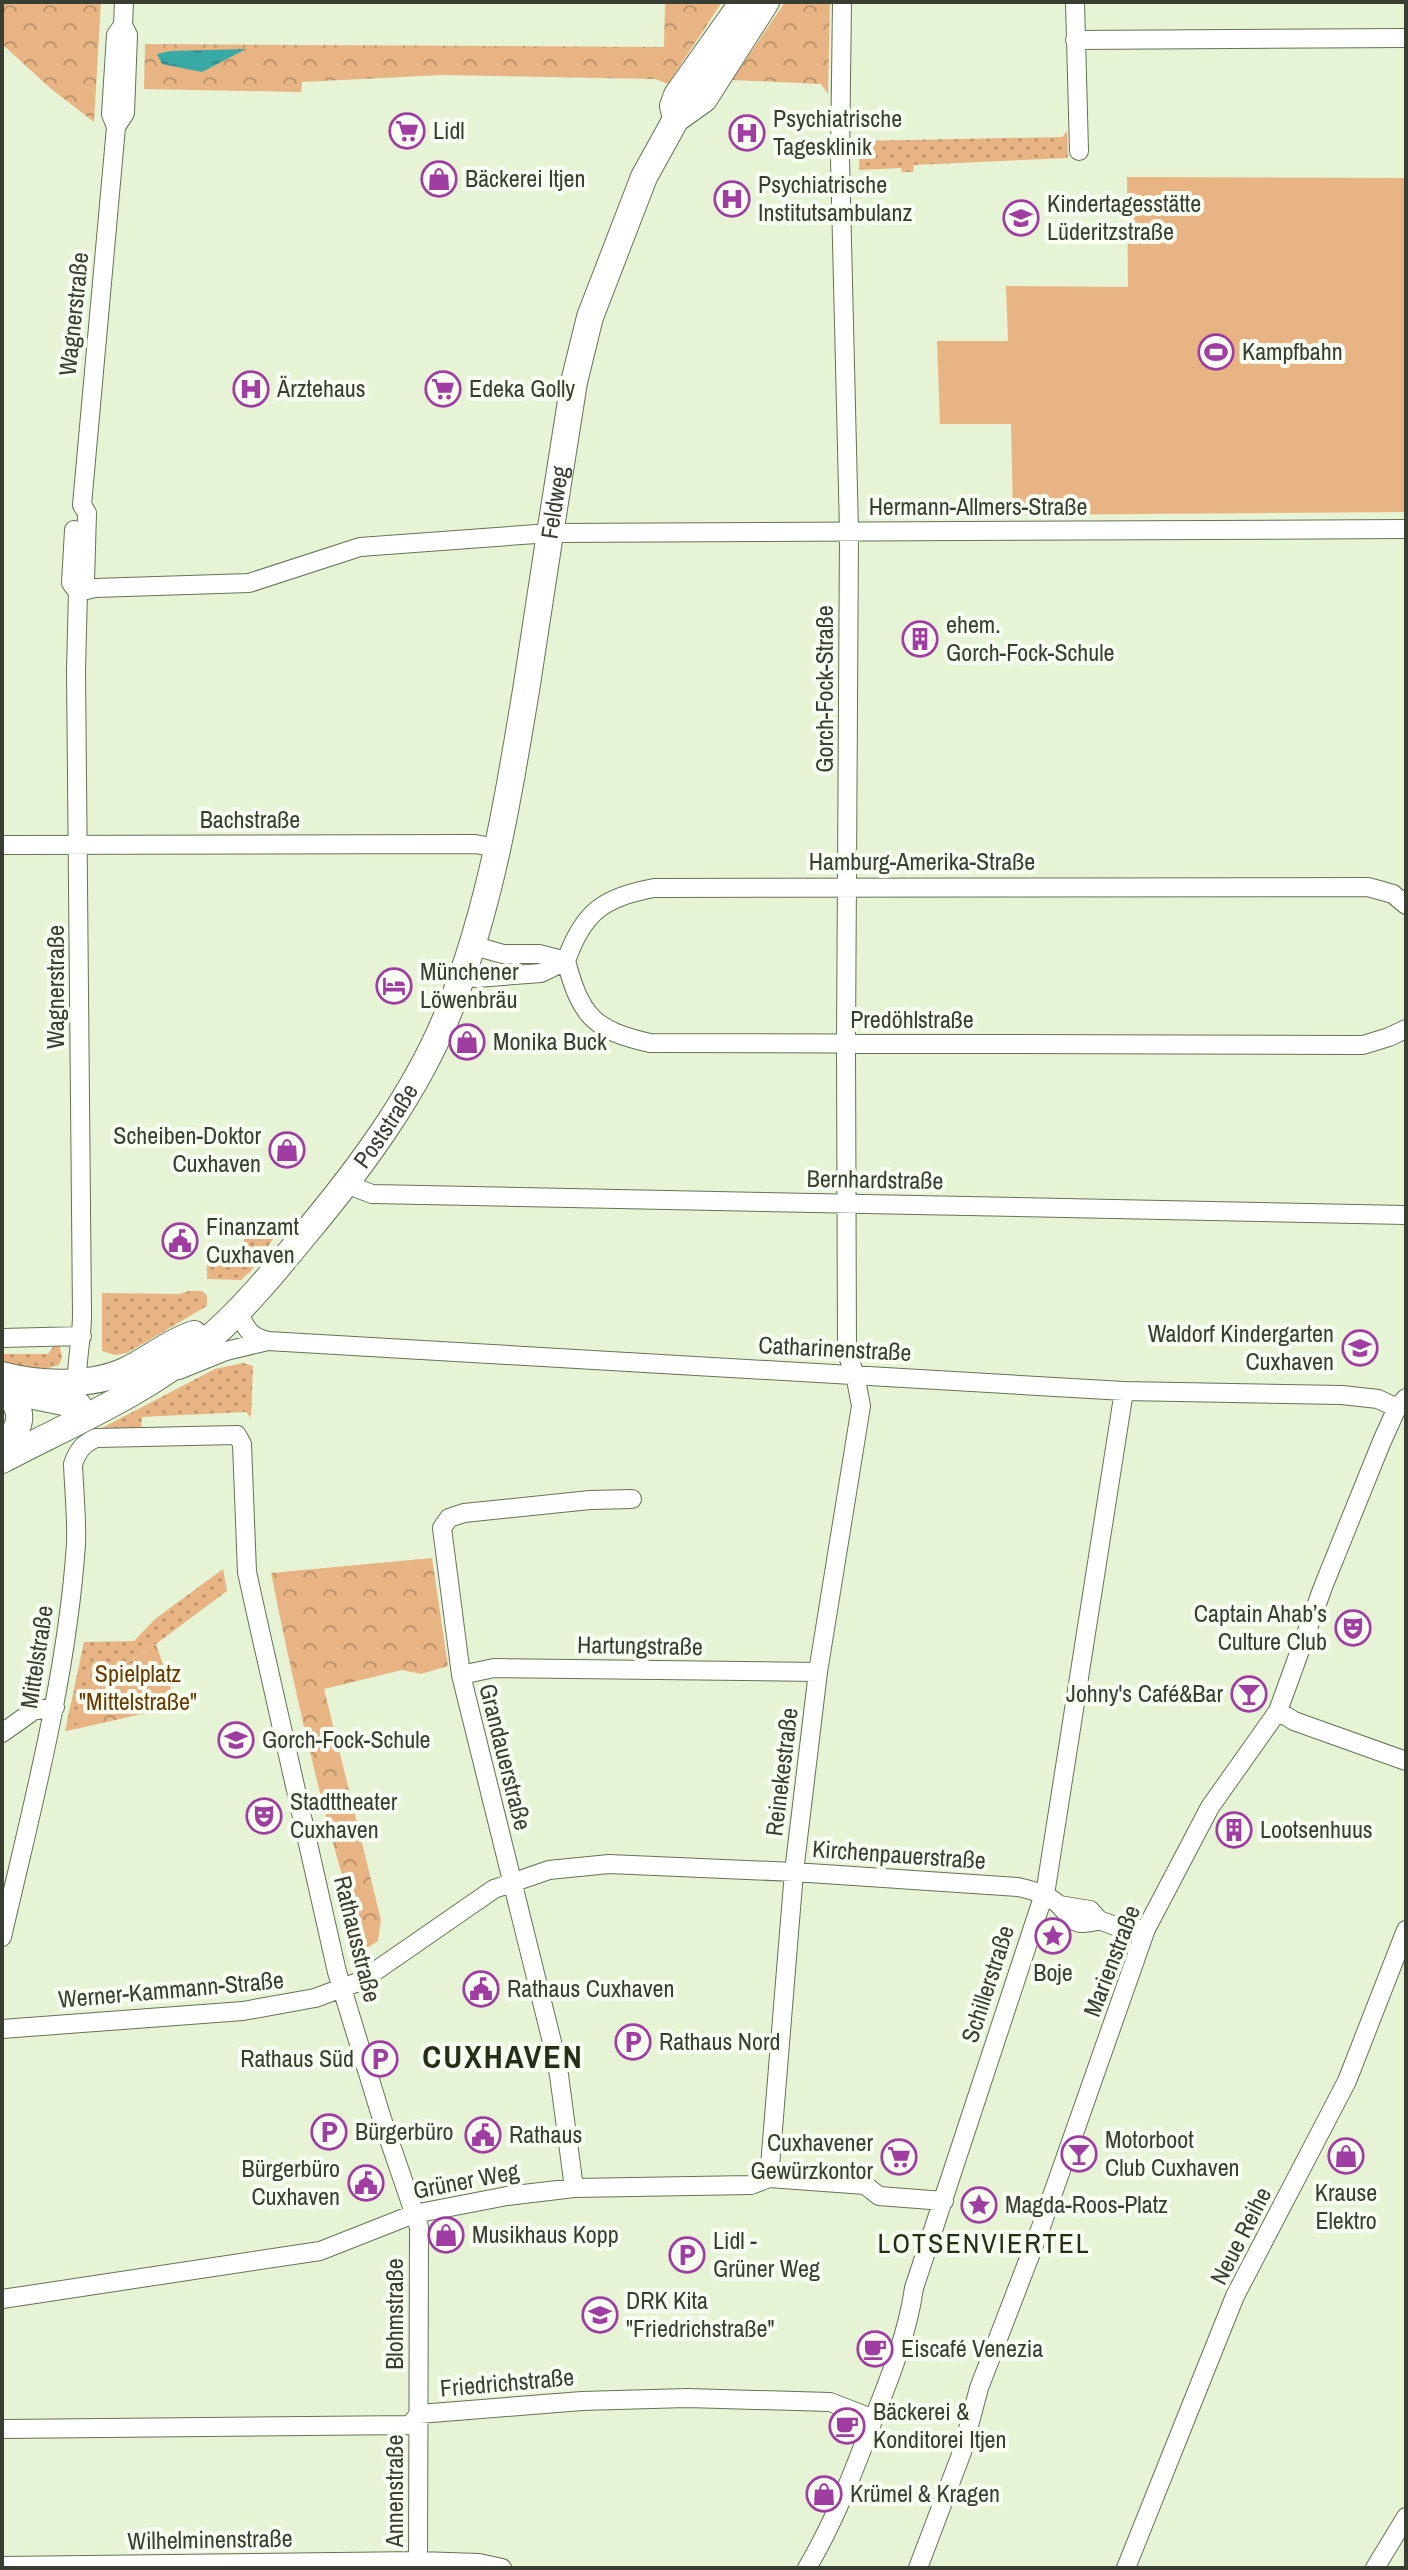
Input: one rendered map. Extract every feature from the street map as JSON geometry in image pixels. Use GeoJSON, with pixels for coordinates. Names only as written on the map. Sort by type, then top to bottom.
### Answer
{"type":"FeatureCollection","features":[{"type":"Feature","properties":{"kind":"street","name":"Wagnerstraße"},"geometry":{"type":"LineString","coordinates":[[85,1403],[77,1354],[82,1336],[76,670],[78,592],[85,582],[87,513],[82,505],[116,127],[125,113],[128,35],[123,25],[124,2]]}},
{"type":"Feature","properties":{"kind":"street","name":"Feldweg"},"geometry":{"type":"LineString","coordinates":[[676,119],[673,106],[677,95],[743,2]]}},
{"type":"Feature","properties":{"kind":"street","name":"Feldweg"},"geometry":{"type":"LineString","coordinates":[[486,900],[509,796],[574,382],[590,317],[644,177],[676,119],[704,99],[766,2]]}},
{"type":"Feature","properties":{"kind":"street","name":"Gorch-Fock-Straße"},"geometry":{"type":"LineString","coordinates":[[842,2],[840,158],[849,532],[847,1354],[855,1374]]}},
{"type":"Feature","properties":{"kind":"street"},"geometry":{"type":"LineString","coordinates":[[1075,2],[1079,151]]}},
{"type":"Feature","properties":{"kind":"street"},"geometry":{"type":"LineString","coordinates":[[1075,40],[1406,38]]}},
{"type":"Feature","properties":{"kind":"street","name":"Hermann-Allmers-Straße"},"geometry":{"type":"LineString","coordinates":[[78,592],[95,588],[249,583],[360,547],[550,533],[1406,529]]}},
{"type":"Feature","properties":{"kind":"street","name":"Bachstraße"},"geometry":{"type":"LineString","coordinates":[[2,845],[475,844],[497,848]]}},
{"type":"Feature","properties":{"kind":"street","name":"Hamburg-Amerika-Straße"},"geometry":{"type":"LineString","coordinates":[[566,961],[574,938],[588,916],[606,901],[654,888],[1368,887],[1393,894],[1406,905]]}},
{"type":"Feature","properties":{"kind":"street","name":"Poststraße"},"geometry":{"type":"LineString","coordinates":[[2,1460],[85,1403],[150,1382],[204,1343],[233,1315],[346,1184],[391,1119],[429,1054],[449,1012],[486,900]]}},
{"type":"Feature","properties":{"kind":"street"},"geometry":{"type":"LineString","coordinates":[[471,945],[503,954],[539,954],[566,961]]}},
{"type":"Feature","properties":{"kind":"street"},"geometry":{"type":"LineString","coordinates":[[461,976],[477,978],[541,973],[566,961]]}},
{"type":"Feature","properties":{"kind":"street","name":"Predöhlstraße"},"geometry":{"type":"LineString","coordinates":[[566,961],[580,1006],[597,1023],[621,1036],[650,1043],[1363,1045],[1406,1029]]}},
{"type":"Feature","properties":{"kind":"street","name":"Bernhardstraße"},"geometry":{"type":"LineString","coordinates":[[346,1184],[372,1194],[1406,1215]]}},
{"type":"Feature","properties":{"kind":"street"},"geometry":{"type":"LineString","coordinates":[[233,1315],[255,1338],[268,1341]]}},
{"type":"Feature","properties":{"kind":"street","name":"Poststraße"},"geometry":{"type":"LineString","coordinates":[[2,1447],[146,1369],[194,1334],[233,1315]]}},
{"type":"Feature","properties":{"kind":"street"},"geometry":{"type":"LineString","coordinates":[[2,1338],[82,1336]]}},
{"type":"Feature","properties":{"kind":"street","name":"Catharinenstraße"},"geometry":{"type":"LineString","coordinates":[[150,1382],[226,1351],[268,1341],[1124,1391],[1342,1395],[1402,1403]]}},
{"type":"Feature","properties":{"kind":"street","name":"Reinekestraße"},"geometry":{"type":"LineString","coordinates":[[769,2178],[794,1872],[818,1672],[861,1406],[855,1374]]}},
{"type":"Feature","properties":{"kind":"street"},"geometry":{"type":"LineString","coordinates":[[2,1375],[45,1384],[85,1403]]}},
{"type":"Feature","properties":{"kind":"street"},"geometry":{"type":"LineString","coordinates":[[2,1387],[44,1400],[85,1403]]}},
{"type":"Feature","properties":{"kind":"street"},"geometry":{"type":"LineString","coordinates":[[2,1387],[15,1399],[20,1414],[17,1429],[2,1447]]}},
{"type":"Feature","properties":{"kind":"street","name":"Schillerstraße"},"geometry":{"type":"LineString","coordinates":[[807,2568],[845,2494],[902,2344],[914,2288],[1023,1951],[1051,1900],[1124,1391]]}},
{"type":"Feature","properties":{"kind":"street","name":"Rathausstraße"},"geometry":{"type":"LineString","coordinates":[[85,1403],[237,1435],[242,1444],[247,1572],[343,1989],[414,2214]]}},
{"type":"Feature","properties":{"kind":"street","name":"Mittelstraße"},"geometry":{"type":"LineString","coordinates":[[2,1937],[55,1707],[70,1608],[76,1541],[73,1464],[83,1445],[85,1403]]}},
{"type":"Feature","properties":{"kind":"street","name":"Marienstraße"},"geometry":{"type":"LineString","coordinates":[[918,2568],[962,2452],[979,2388],[1041,2227],[1146,1929],[1210,1807],[1278,1711],[1323,1587],[1402,1403]]}},
{"type":"Feature","properties":{"kind":"street","name":"Grandauerstraße"},"geometry":{"type":"LineString","coordinates":[[574,2188],[559,2075],[461,1675],[442,1528],[449,1518],[464,1513],[590,1500],[632,1499]]}},
{"type":"Feature","properties":{"kind":"street","name":"Hartungstraße"},"geometry":{"type":"LineString","coordinates":[[461,1675],[494,1668],[818,1672]]}},
{"type":"Feature","properties":{"kind":"street"},"geometry":{"type":"LineString","coordinates":[[2,1733],[33,1711],[55,1707]]}},
{"type":"Feature","properties":{"kind":"street"},"geometry":{"type":"LineString","coordinates":[[1278,1711],[1294,1721],[1406,1761]]}},
{"type":"Feature","properties":{"kind":"street","name":"Kirchenpauerstraße"},"geometry":{"type":"LineString","coordinates":[[343,1989],[361,1981],[494,1889],[549,1870],[609,1864],[1018,1887],[1051,1900],[1068,1918],[1084,1925],[1099,1920],[1123,1929],[1146,1929]]}},
{"type":"Feature","properties":{"kind":"street","name":"Neue Reihe"},"geometry":{"type":"LineString","coordinates":[[1126,2568],[1235,2296],[1347,2081],[1406,1930]]}},
{"type":"Feature","properties":{"kind":"street","name":"Werner-Kammann-Straße"},"geometry":{"type":"LineString","coordinates":[[2,2029],[243,2011],[279,2006],[343,1989]]}},
{"type":"Feature","properties":{"kind":"street","name":"Grüner Weg"},"geometry":{"type":"LineString","coordinates":[[2,2299],[320,2251],[414,2214],[574,2188],[751,2185],[769,2178],[865,2185],[879,2196],[944,2201]]}},
{"type":"Feature","properties":{"kind":"street","name":"Blohmstraße"},"geometry":{"type":"LineString","coordinates":[[414,2214],[419,2227],[419,2414]]}},
{"type":"Feature","properties":{"kind":"street","name":"Friedrichstraße"},"geometry":{"type":"LineString","coordinates":[[2,2429],[410,2425],[419,2414],[582,2401],[687,2398],[830,2402],[874,2419]]}},
{"type":"Feature","properties":{"kind":"street","name":"Annenstraße"},"geometry":{"type":"LineString","coordinates":[[418,2564],[419,2414]]}},
{"type":"Feature","properties":{"kind":"street"},"geometry":{"type":"LineString","coordinates":[[1375,2568],[1406,2517]]}},
{"type":"Feature","properties":{"kind":"street","name":"Wilhelminenstraße"},"geometry":{"type":"LineString","coordinates":[[2,2566],[479,2563],[502,2568]]}},
{"type":"Feature","properties":{"kind":"green space"},"geometry":{"type":"Polygon","coordinates":[[[2,2],[101,2],[94,122],[50,88],[2,44],[2,2]]]}},
{"type":"Feature","properties":{"kind":"green space"},"geometry":{"type":"Polygon","coordinates":[[[665,2],[722,2],[668,84],[655,79],[442,75],[302,82],[301,92],[144,89],[145,44],[664,47],[665,2]]]}},
{"type":"Feature","properties":{"kind":"green space"},"geometry":{"type":"Polygon","coordinates":[[[785,2],[830,2],[828,94],[821,84],[732,80],[785,2]]]}},
{"type":"Feature","properties":{"kind":"green space"},"geometry":{"type":"Polygon","coordinates":[[[1067,131],[1068,158],[914,165],[913,172],[902,172],[901,168],[859,170],[860,141],[1062,137],[1067,131]]]}},
{"type":"Feature","properties":{"kind":"green space","name":"Kampfbahn"},"geometry":{"type":"Polygon","coordinates":[[[1127,177],[1406,178],[1406,512],[1013,515],[1011,424],[940,424],[937,341],[1008,341],[1006,286],[1128,287],[1127,177]]]}},
{"type":"Feature","properties":{"kind":"green space"},"geometry":{"type":"Polygon","coordinates":[[[244,1222],[284,1223],[251,1271],[241,1280],[207,1279],[207,1258],[244,1258],[244,1222]]]}},
{"type":"Feature","properties":{"kind":"green space"},"geometry":{"type":"Polygon","coordinates":[[[201,1291],[207,1295],[207,1306],[127,1353],[115,1355],[102,1351],[102,1293],[179,1294],[201,1291]]]}},
{"type":"Feature","properties":{"kind":"green space"},"geometry":{"type":"Polygon","coordinates":[[[59,1343],[62,1357],[59,1365],[38,1371],[2,1371],[2,1354],[48,1354],[59,1343]]]}},
{"type":"Feature","properties":{"kind":"green space"},"geometry":{"type":"Polygon","coordinates":[[[243,1363],[253,1366],[251,1418],[246,1412],[142,1417],[141,1429],[98,1430],[215,1369],[243,1363]]]}},
{"type":"Feature","properties":{"kind":"green space"},"geometry":{"type":"Polygon","coordinates":[[[432,1558],[448,1666],[421,1674],[402,1670],[324,1689],[381,1920],[378,1941],[367,1948],[363,1947],[324,1808],[271,1573],[432,1558]]]}},
{"type":"Feature","properties":{"kind":"green space"},"geometry":{"type":"Polygon","coordinates":[[[223,1569],[227,1591],[81,1694],[76,1729],[65,1731],[84,1642],[134,1641],[155,1619],[223,1569]]]}},
{"type":"Feature","properties":{"kind":"green space","name":"Spielplatz \"Mittelstraße\""},"geometry":{"type":"Polygon","coordinates":[[[156,1644],[177,1706],[76,1729],[81,1694],[156,1644]]]}},
{"type":"Feature","properties":{"kind":"water"},"geometry":{"type":"Polygon","coordinates":[[[246,49],[202,72],[162,64],[157,54],[171,51],[246,49]]]}},
{"type":"Feature","properties":{"kind":"place","name":"Lidl"},"geometry":{"type":"Point","coordinates":[407,131]}},
{"type":"Feature","properties":{"kind":"place","name":"Psychiatrische Tagesklinik"},"geometry":{"type":"Point","coordinates":[747,133]}},
{"type":"Feature","properties":{"kind":"place","name":"Bäckerei Itjen"},"geometry":{"type":"Point","coordinates":[439,179]}},
{"type":"Feature","properties":{"kind":"place","name":"Psychiatrische Institutsambulanz"},"geometry":{"type":"Point","coordinates":[732,199]}},
{"type":"Feature","properties":{"kind":"place","name":"Kindertagesstätte Lüderitzstraße"},"geometry":{"type":"Point","coordinates":[1021,218]}},
{"type":"Feature","properties":{"kind":"place","name":"Kampfbahn"},"geometry":{"type":"Point","coordinates":[1216,352]}},
{"type":"Feature","properties":{"kind":"place","name":"Ärztehaus"},"geometry":{"type":"Point","coordinates":[251,389]}},
{"type":"Feature","properties":{"kind":"place","name":"Edeka Golly"},"geometry":{"type":"Point","coordinates":[443,389]}},
{"type":"Feature","properties":{"kind":"place","name":"ehem. Gorch-Fock-Schule"},"geometry":{"type":"Point","coordinates":[920,639]}},
{"type":"Feature","properties":{"kind":"place","name":"Münchener Löwenbräu"},"geometry":{"type":"Point","coordinates":[394,986]}},
{"type":"Feature","properties":{"kind":"place","name":"Monika Buck"},"geometry":{"type":"Point","coordinates":[467,1042]}},
{"type":"Feature","properties":{"kind":"place","name":"Scheiben-Doktor Cuxhaven"},"geometry":{"type":"Point","coordinates":[287,1150]}},
{"type":"Feature","properties":{"kind":"place","name":"Finanzamt Cuxhaven"},"geometry":{"type":"Point","coordinates":[180,1241]}},
{"type":"Feature","properties":{"kind":"place","name":"Waldorf Kindergarten Cuxhaven"},"geometry":{"type":"Point","coordinates":[1360,1348]}},
{"type":"Feature","properties":{"kind":"place","name":"Captain Ahab’s Culture Club"},"geometry":{"type":"Point","coordinates":[1353,1628]}},
{"type":"Feature","properties":{"kind":"place","name":"Johny's Café&Bar"},"geometry":{"type":"Point","coordinates":[1249,1694]}},
{"type":"Feature","properties":{"kind":"place","name":"Gorch-Fock-Schule"},"geometry":{"type":"Point","coordinates":[236,1740]}},
{"type":"Feature","properties":{"kind":"place","name":"Stadttheater Cuxhaven"},"geometry":{"type":"Point","coordinates":[264,1816]}},
{"type":"Feature","properties":{"kind":"place","name":"Lootsenhuus"},"geometry":{"type":"Point","coordinates":[1234,1830]}},
{"type":"Feature","properties":{"kind":"place","name":"Boje"},"geometry":{"type":"Point","coordinates":[1053,1936]}},
{"type":"Feature","properties":{"kind":"place","name":"Rathaus Cuxhaven"},"geometry":{"type":"Point","coordinates":[481,1989]}},
{"type":"Feature","properties":{"kind":"place","name":"Rathaus Nord"},"geometry":{"type":"Point","coordinates":[633,2042]}},
{"type":"Feature","properties":{"kind":"place","name":"Rathaus Süd"},"geometry":{"type":"Point","coordinates":[380,2059]}},
{"type":"Feature","properties":{"kind":"place","name":"Bürgerbüro"},"geometry":{"type":"Point","coordinates":[329,2132]}},
{"type":"Feature","properties":{"kind":"place","name":"Rathaus"},"geometry":{"type":"Point","coordinates":[483,2135]}},
{"type":"Feature","properties":{"kind":"place","name":"Motorboot Club Cuxhaven"},"geometry":{"type":"Point","coordinates":[1079,2154]}},
{"type":"Feature","properties":{"kind":"place","name":"Krause Elektro"},"geometry":{"type":"Point","coordinates":[1346,2156]}},
{"type":"Feature","properties":{"kind":"place","name":"Cuxhavener Gewürzkontor"},"geometry":{"type":"Point","coordinates":[899,2157]}},
{"type":"Feature","properties":{"kind":"place","name":"Bürgerbüro Cuxhaven"},"geometry":{"type":"Point","coordinates":[366,2183]}},
{"type":"Feature","properties":{"kind":"place","name":"Magda-Roos-Platz"},"geometry":{"type":"Point","coordinates":[979,2205]}},
{"type":"Feature","properties":{"kind":"place","name":"Musikhaus Kopp"},"geometry":{"type":"Point","coordinates":[446,2235]}},
{"type":"Feature","properties":{"kind":"place","name":"Lidl - Grüner Weg"},"geometry":{"type":"Point","coordinates":[687,2255]}},
{"type":"Feature","properties":{"kind":"place","name":"DRK Kita \"Friedrichstraße\""},"geometry":{"type":"Point","coordinates":[600,2315]}},
{"type":"Feature","properties":{"kind":"place","name":"Eiscafé Venezia"},"geometry":{"type":"Point","coordinates":[875,2349]}},
{"type":"Feature","properties":{"kind":"place","name":"Bäckerei & Konditorei Itjen"},"geometry":{"type":"Point","coordinates":[847,2426]}},
{"type":"Feature","properties":{"kind":"place","name":"Krümel & Kragen"},"geometry":{"type":"Point","coordinates":[824,2494]}},
{"type":"Feature","properties":{"kind":"district","name":"CUXHAVEN"},"geometry":{"type":"Point","coordinates":[503,2057]}},
{"type":"Feature","properties":{"kind":"district","name":"LOTSENVIERTEL"},"geometry":{"type":"Point","coordinates":[984,2243]}}]}
